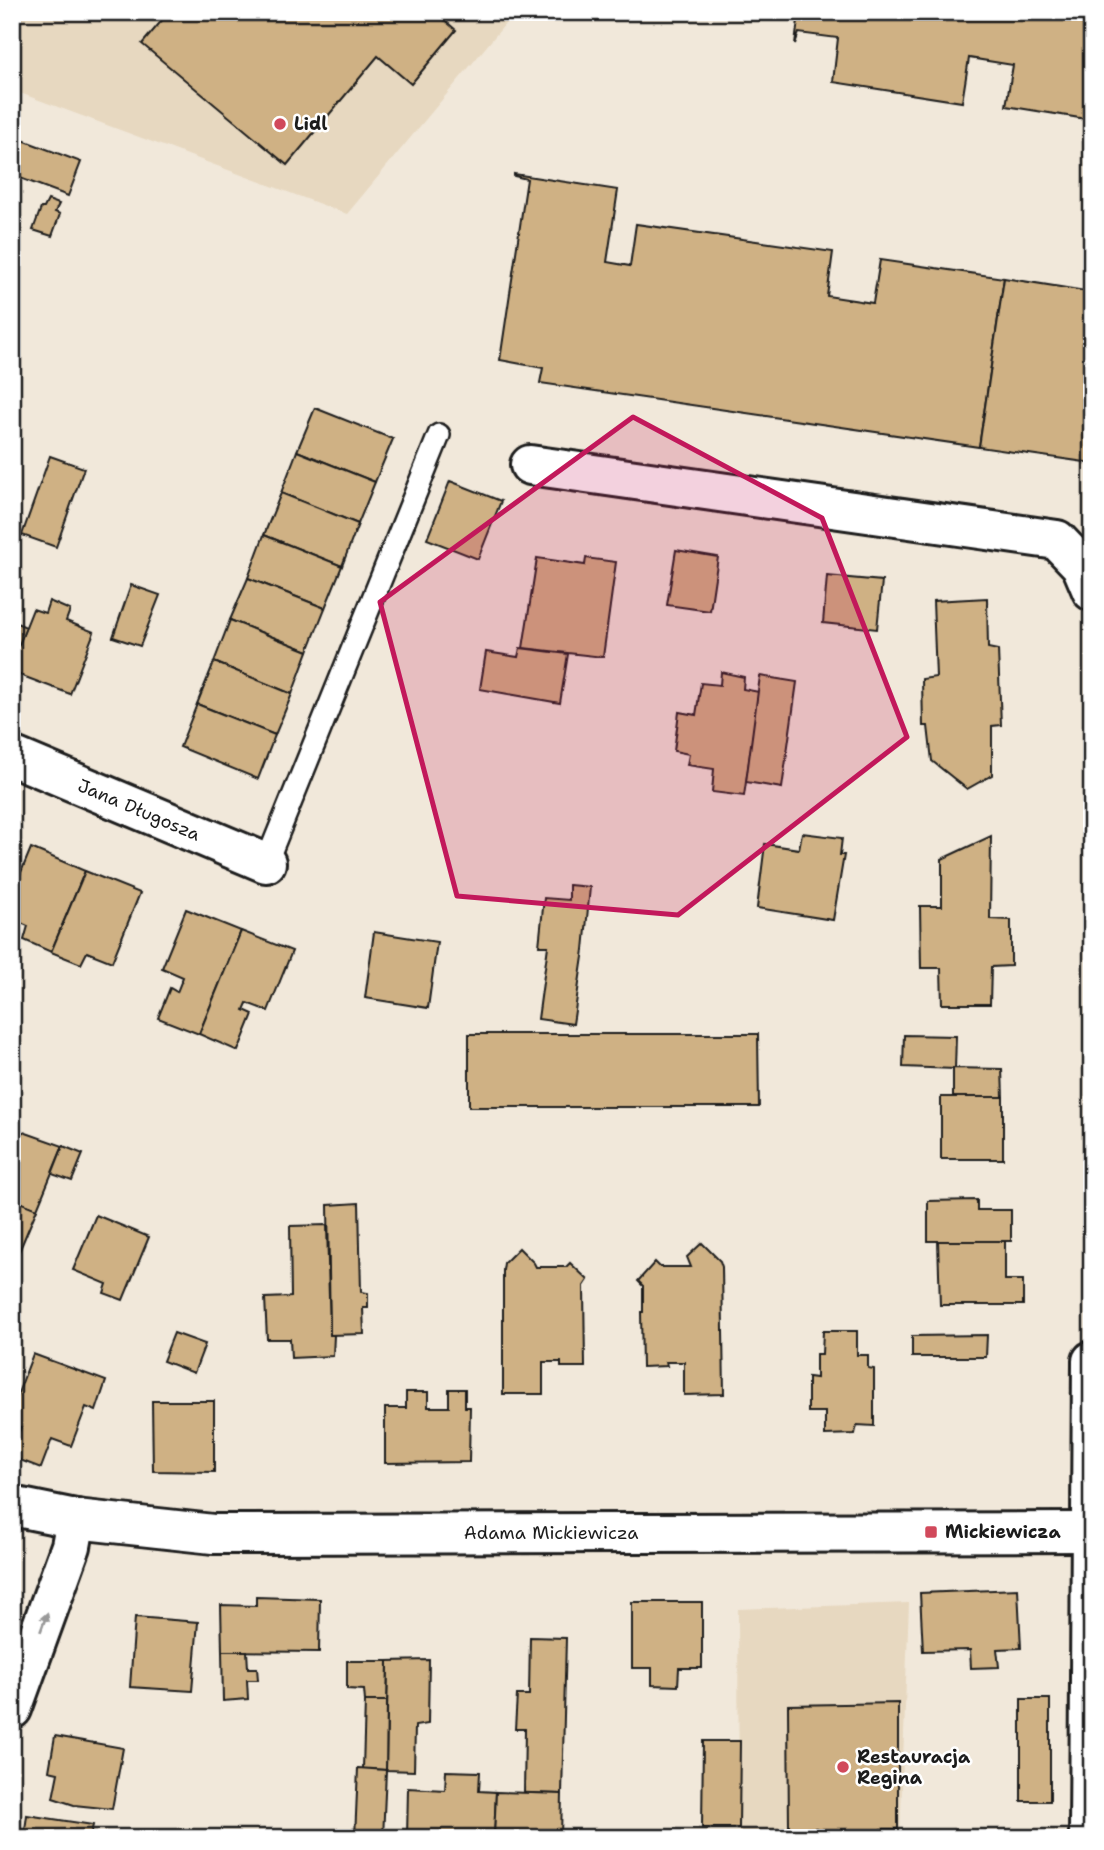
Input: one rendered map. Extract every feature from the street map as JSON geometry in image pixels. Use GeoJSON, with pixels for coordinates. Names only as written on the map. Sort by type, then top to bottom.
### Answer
{"type":"FeatureCollection","features":[{"type":"Feature","properties":{"kind":"street"},"geometry":{"type":"LineString","coordinates":[[530,465],[1057,540],[1081,565],[1092,591]]}},
{"type":"Feature","properties":{"kind":"street","name":"Jana Długosza"},"geometry":{"type":"LineString","coordinates":[[12,756],[267,863]]}},
{"type":"Feature","properties":{"kind":"street"},"geometry":{"type":"LineString","coordinates":[[1089,1838],[1092,1361]]}},
{"type":"Feature","properties":{"kind":"street","name":"Adama Mickiewicza"},"geometry":{"type":"LineString","coordinates":[[12,1506],[76,1519],[213,1534],[1091,1532]]}},
{"type":"Feature","properties":{"kind":"street"},"geometry":{"type":"LineString","coordinates":[[12,1709],[71,1546],[76,1519]]}},
{"type":"Feature","properties":{"kind":"lane"},"geometry":{"type":"LineString","coordinates":[[267,863],[439,435]]}},
{"type":"Feature","properties":{"kind":"highlighted area"},"geometry":{"type":"Polygon","coordinates":[[[633,417],[822,518],[907,737],[678,915],[457,896],[380,602],[633,417]]]}},
{"type":"Feature","properties":{"kind":"shaded area"},"geometry":{"type":"Polygon","coordinates":[[[12,12],[515,12],[347,214],[12,90],[12,12]]]}},
{"type":"Feature","properties":{"kind":"shaded area"},"geometry":{"type":"Polygon","coordinates":[[[909,1603],[900,1838],[739,1838],[738,1609],[909,1603]]]}},
{"type":"Feature","properties":{"kind":"building","name":"Lidl"},"geometry":{"type":"Polygon","coordinates":[[[169,12],[435,12],[456,30],[411,84],[378,56],[287,165],[142,44],[169,12]]]}},
{"type":"Feature","properties":{"kind":"building"},"geometry":{"type":"Polygon","coordinates":[[[799,12],[1092,12],[1092,120],[1006,106],[1013,65],[969,58],[962,102],[833,82],[838,38],[799,33],[795,44],[799,12]]]}},
{"type":"Feature","properties":{"kind":"building"},"geometry":{"type":"Polygon","coordinates":[[[12,136],[81,162],[68,196],[12,175],[12,136]]]}},
{"type":"Feature","properties":{"kind":"building"},"geometry":{"type":"Polygon","coordinates":[[[514,174],[618,190],[607,262],[630,266],[636,224],[833,252],[827,296],[873,303],[880,260],[1004,278],[979,447],[540,383],[543,368],[500,360],[527,179],[514,174]]]}},
{"type":"Feature","properties":{"kind":"building"},"geometry":{"type":"Polygon","coordinates":[[[48,200],[59,204],[55,212],[60,214],[52,236],[33,230],[41,208],[44,208],[48,200]]]}},
{"type":"Feature","properties":{"kind":"building"},"geometry":{"type":"Polygon","coordinates":[[[1004,278],[1092,292],[1092,463],[979,447],[1004,278]]]}},
{"type":"Feature","properties":{"kind":"building"},"geometry":{"type":"Polygon","coordinates":[[[315,408],[393,439],[375,482],[297,451],[315,408]]]}},
{"type":"Feature","properties":{"kind":"building"},"geometry":{"type":"Polygon","coordinates":[[[297,451],[375,482],[358,524],[281,493],[297,451]]]}},
{"type":"Feature","properties":{"kind":"building"},"geometry":{"type":"Polygon","coordinates":[[[50,456],[84,468],[56,547],[22,535],[50,456]]]}},
{"type":"Feature","properties":{"kind":"building"},"geometry":{"type":"Polygon","coordinates":[[[450,481],[501,501],[478,559],[427,539],[450,481]]]}},
{"type":"Feature","properties":{"kind":"building"},"geometry":{"type":"Polygon","coordinates":[[[281,493],[358,524],[342,566],[264,535],[281,493]]]}},
{"type":"Feature","properties":{"kind":"building"},"geometry":{"type":"Polygon","coordinates":[[[264,535],[342,566],[325,608],[248,578],[264,535]]]}},
{"type":"Feature","properties":{"kind":"building"},"geometry":{"type":"Polygon","coordinates":[[[676,550],[718,557],[710,611],[667,605],[676,550]]]}},
{"type":"Feature","properties":{"kind":"building"},"geometry":{"type":"Polygon","coordinates":[[[537,558],[585,565],[586,558],[616,562],[603,657],[523,648],[537,558]]]}},
{"type":"Feature","properties":{"kind":"building"},"geometry":{"type":"Polygon","coordinates":[[[827,576],[882,581],[877,629],[823,623],[827,576]]]}},
{"type":"Feature","properties":{"kind":"building"},"geometry":{"type":"Polygon","coordinates":[[[248,578],[325,608],[308,651],[230,620],[248,578]]]}},
{"type":"Feature","properties":{"kind":"building"},"geometry":{"type":"Polygon","coordinates":[[[131,585],[160,595],[140,646],[113,637],[131,585]]]}},
{"type":"Feature","properties":{"kind":"building"},"geometry":{"type":"Polygon","coordinates":[[[987,598],[988,648],[998,650],[1001,725],[992,726],[992,775],[967,789],[932,761],[928,726],[923,726],[922,679],[936,677],[933,601],[987,598]]]}},
{"type":"Feature","properties":{"kind":"building"},"geometry":{"type":"Polygon","coordinates":[[[49,601],[70,610],[66,621],[94,632],[70,694],[12,672],[12,662],[33,609],[45,613],[49,601]]]}},
{"type":"Feature","properties":{"kind":"building"},"geometry":{"type":"Polygon","coordinates":[[[230,620],[308,651],[292,694],[214,662],[230,620]]]}},
{"type":"Feature","properties":{"kind":"building"},"geometry":{"type":"Polygon","coordinates":[[[12,621],[26,627],[12,662],[12,621]]]}},
{"type":"Feature","properties":{"kind":"building"},"geometry":{"type":"Polygon","coordinates":[[[520,648],[568,654],[560,703],[480,689],[486,652],[518,657],[520,648]]]}},
{"type":"Feature","properties":{"kind":"building"},"geometry":{"type":"Polygon","coordinates":[[[214,662],[292,694],[275,735],[197,704],[214,662]]]}},
{"type":"Feature","properties":{"kind":"building"},"geometry":{"type":"Polygon","coordinates":[[[721,672],[744,677],[743,689],[759,692],[744,796],[712,792],[714,769],[687,765],[689,754],[674,751],[679,712],[696,715],[701,683],[720,685],[721,672]]]}},
{"type":"Feature","properties":{"kind":"building"},"geometry":{"type":"Polygon","coordinates":[[[760,676],[797,682],[782,788],[746,782],[760,676]]]}},
{"type":"Feature","properties":{"kind":"building"},"geometry":{"type":"Polygon","coordinates":[[[197,704],[275,735],[258,779],[180,747],[197,704]]]}},
{"type":"Feature","properties":{"kind":"building"},"geometry":{"type":"Polygon","coordinates":[[[802,833],[842,838],[840,855],[844,855],[833,920],[757,908],[765,844],[799,849],[802,833]]]}},
{"type":"Feature","properties":{"kind":"building"},"geometry":{"type":"Polygon","coordinates":[[[991,836],[990,919],[1011,920],[1011,966],[991,967],[990,1004],[942,1004],[941,968],[921,968],[920,906],[942,906],[942,859],[991,836]]]}},
{"type":"Feature","properties":{"kind":"building"},"geometry":{"type":"Polygon","coordinates":[[[31,848],[85,871],[51,952],[24,940],[28,926],[12,919],[12,894],[31,848]]]}},
{"type":"Feature","properties":{"kind":"building"},"geometry":{"type":"Polygon","coordinates":[[[85,871],[140,893],[112,962],[87,952],[81,964],[51,952],[85,871]]]}},
{"type":"Feature","properties":{"kind":"building"},"geometry":{"type":"Polygon","coordinates":[[[569,885],[590,887],[573,1024],[538,1019],[548,946],[539,946],[544,898],[569,900],[569,885]]]}},
{"type":"Feature","properties":{"kind":"building"},"geometry":{"type":"Polygon","coordinates":[[[186,909],[241,931],[199,1034],[158,1018],[170,988],[177,992],[183,977],[162,968],[186,909]]]}},
{"type":"Feature","properties":{"kind":"building"},"geometry":{"type":"Polygon","coordinates":[[[241,931],[292,951],[268,1011],[247,1003],[244,1010],[253,1014],[238,1051],[199,1034],[241,931]]]}},
{"type":"Feature","properties":{"kind":"building"},"geometry":{"type":"Polygon","coordinates":[[[374,932],[437,942],[428,1008],[365,998],[374,932]]]}},
{"type":"Feature","properties":{"kind":"building"},"geometry":{"type":"Polygon","coordinates":[[[469,1034],[758,1034],[759,1107],[469,1107],[469,1034]]]}},
{"type":"Feature","properties":{"kind":"building"},"geometry":{"type":"Polygon","coordinates":[[[904,1035],[956,1036],[955,1069],[903,1067],[904,1035]]]}},
{"type":"Feature","properties":{"kind":"building"},"geometry":{"type":"Polygon","coordinates":[[[953,1068],[1002,1069],[1003,1097],[953,1097],[953,1068]]]}},
{"type":"Feature","properties":{"kind":"building"},"geometry":{"type":"Polygon","coordinates":[[[941,1097],[1003,1097],[1003,1159],[941,1159],[941,1097]]]}},
{"type":"Feature","properties":{"kind":"building"},"geometry":{"type":"Polygon","coordinates":[[[12,1128],[63,1146],[37,1209],[12,1199],[12,1128]]]}},
{"type":"Feature","properties":{"kind":"building"},"geometry":{"type":"Polygon","coordinates":[[[63,1146],[83,1154],[72,1181],[52,1174],[63,1146]]]}},
{"type":"Feature","properties":{"kind":"building"},"geometry":{"type":"Polygon","coordinates":[[[12,1199],[37,1209],[12,1268],[12,1199]]]}},
{"type":"Feature","properties":{"kind":"building"},"geometry":{"type":"Polygon","coordinates":[[[977,1200],[977,1210],[1011,1210],[1011,1241],[928,1241],[928,1201],[977,1200]]]}},
{"type":"Feature","properties":{"kind":"building"},"geometry":{"type":"Polygon","coordinates":[[[359,1203],[361,1292],[368,1293],[368,1308],[363,1308],[364,1334],[330,1335],[328,1205],[359,1203]]]}},
{"type":"Feature","properties":{"kind":"building"},"geometry":{"type":"Polygon","coordinates":[[[96,1215],[149,1237],[123,1300],[104,1293],[107,1284],[73,1270],[96,1215]]]}},
{"type":"Feature","properties":{"kind":"building"},"geometry":{"type":"Polygon","coordinates":[[[327,1225],[333,1356],[291,1358],[290,1339],[267,1339],[265,1298],[291,1297],[290,1226],[327,1225]]]}},
{"type":"Feature","properties":{"kind":"building"},"geometry":{"type":"Polygon","coordinates":[[[938,1241],[1005,1241],[1005,1280],[1023,1280],[1023,1305],[940,1305],[938,1241]]]}},
{"type":"Feature","properties":{"kind":"building"},"geometry":{"type":"Polygon","coordinates":[[[702,1243],[720,1261],[722,1267],[724,1394],[684,1395],[684,1362],[666,1362],[667,1366],[642,1367],[643,1286],[638,1281],[655,1262],[660,1267],[691,1267],[687,1257],[702,1243]]]}},
{"type":"Feature","properties":{"kind":"building"},"geometry":{"type":"Polygon","coordinates":[[[519,1248],[536,1267],[566,1267],[570,1263],[588,1280],[584,1286],[585,1367],[561,1367],[561,1362],[543,1362],[543,1394],[503,1394],[503,1270],[504,1263],[519,1248]]]}},
{"type":"Feature","properties":{"kind":"building"},"geometry":{"type":"Polygon","coordinates":[[[823,1331],[857,1331],[857,1355],[868,1355],[868,1368],[874,1369],[874,1426],[857,1425],[855,1434],[825,1435],[825,1412],[808,1412],[808,1377],[816,1378],[816,1354],[822,1354],[823,1331]]]}},
{"type":"Feature","properties":{"kind":"building"},"geometry":{"type":"Polygon","coordinates":[[[174,1333],[205,1344],[194,1373],[163,1361],[174,1333]]]}},
{"type":"Feature","properties":{"kind":"building"},"geometry":{"type":"Polygon","coordinates":[[[987,1335],[986,1357],[912,1357],[912,1336],[987,1335]]]}},
{"type":"Feature","properties":{"kind":"building"},"geometry":{"type":"Polygon","coordinates":[[[33,1354],[106,1381],[96,1411],[86,1407],[71,1446],[52,1439],[41,1468],[12,1457],[12,1449],[21,1427],[12,1424],[12,1409],[33,1354]]]}},
{"type":"Feature","properties":{"kind":"building"},"geometry":{"type":"Polygon","coordinates":[[[449,1389],[465,1389],[465,1407],[470,1407],[469,1462],[385,1463],[385,1408],[406,1408],[406,1392],[428,1392],[428,1407],[449,1407],[449,1389]]]}},
{"type":"Feature","properties":{"kind":"building"},"geometry":{"type":"Polygon","coordinates":[[[152,1401],[214,1401],[214,1472],[153,1471],[152,1401]]]}},
{"type":"Feature","properties":{"kind":"building"},"geometry":{"type":"Polygon","coordinates":[[[1018,1589],[1021,1648],[997,1649],[999,1667],[971,1668],[970,1650],[923,1651],[920,1593],[1018,1589]]]}},
{"type":"Feature","properties":{"kind":"building"},"geometry":{"type":"Polygon","coordinates":[[[256,1597],[320,1599],[319,1652],[222,1651],[221,1605],[256,1606],[256,1597]]]}},
{"type":"Feature","properties":{"kind":"building"},"geometry":{"type":"Polygon","coordinates":[[[632,1602],[702,1602],[702,1668],[679,1668],[678,1686],[652,1685],[652,1668],[632,1668],[632,1602]]]}},
{"type":"Feature","properties":{"kind":"building"},"geometry":{"type":"Polygon","coordinates":[[[135,1617],[198,1622],[192,1691],[130,1687],[135,1617]]]}},
{"type":"Feature","properties":{"kind":"building"},"geometry":{"type":"Polygon","coordinates":[[[530,1637],[566,1638],[562,1794],[524,1793],[525,1729],[515,1729],[517,1695],[529,1695],[530,1637]]]}},
{"type":"Feature","properties":{"kind":"building"},"geometry":{"type":"Polygon","coordinates":[[[222,1651],[247,1651],[248,1668],[257,1668],[258,1680],[247,1680],[248,1699],[223,1701],[222,1651]]]}},
{"type":"Feature","properties":{"kind":"building"},"geometry":{"type":"Polygon","coordinates":[[[429,1660],[428,1724],[415,1726],[414,1771],[386,1770],[388,1661],[429,1660]]]}},
{"type":"Feature","properties":{"kind":"building"},"geometry":{"type":"Polygon","coordinates":[[[347,1661],[388,1661],[387,1701],[365,1701],[364,1690],[347,1689],[347,1661]]]}},
{"type":"Feature","properties":{"kind":"building"},"geometry":{"type":"Polygon","coordinates":[[[1021,1699],[1050,1699],[1050,1801],[1021,1801],[1021,1699]]]}},
{"type":"Feature","properties":{"kind":"building"},"geometry":{"type":"Polygon","coordinates":[[[365,1701],[387,1701],[386,1770],[363,1769],[365,1701]]]}},
{"type":"Feature","properties":{"kind":"building","name":"Restauracja Regina"},"geometry":{"type":"Polygon","coordinates":[[[898,1703],[898,1829],[881,1829],[882,1838],[816,1838],[816,1828],[789,1829],[788,1705],[898,1703]]]}},
{"type":"Feature","properties":{"kind":"building"},"geometry":{"type":"Polygon","coordinates":[[[55,1736],[123,1748],[112,1809],[74,1805],[53,1798],[58,1773],[49,1771],[55,1736]]]}},
{"type":"Feature","properties":{"kind":"building"},"geometry":{"type":"Polygon","coordinates":[[[703,1741],[740,1741],[739,1828],[702,1828],[703,1741]]]}},
{"type":"Feature","properties":{"kind":"building"},"geometry":{"type":"Polygon","coordinates":[[[358,1768],[386,1770],[383,1838],[355,1838],[358,1768]]]}},
{"type":"Feature","properties":{"kind":"building"},"geometry":{"type":"Polygon","coordinates":[[[446,1771],[480,1772],[479,1791],[496,1792],[494,1838],[407,1838],[408,1788],[445,1790],[446,1771]]]}},
{"type":"Feature","properties":{"kind":"building"},"geometry":{"type":"Polygon","coordinates":[[[496,1792],[562,1794],[561,1838],[494,1838],[496,1792]]]}},
{"type":"Feature","properties":{"kind":"building"},"geometry":{"type":"Polygon","coordinates":[[[27,1815],[93,1825],[90,1838],[24,1838],[27,1815]]]}},
{"type":"Feature","properties":{"kind":"place","name":"Lidl"},"geometry":{"type":"Point","coordinates":[280,124]}},
{"type":"Feature","properties":{"kind":"place","name":"Mickiewicza"},"geometry":{"type":"Point","coordinates":[931,1532]}},
{"type":"Feature","properties":{"kind":"place","name":"Restauracja Regina"},"geometry":{"type":"Point","coordinates":[843,1767]}}]}
